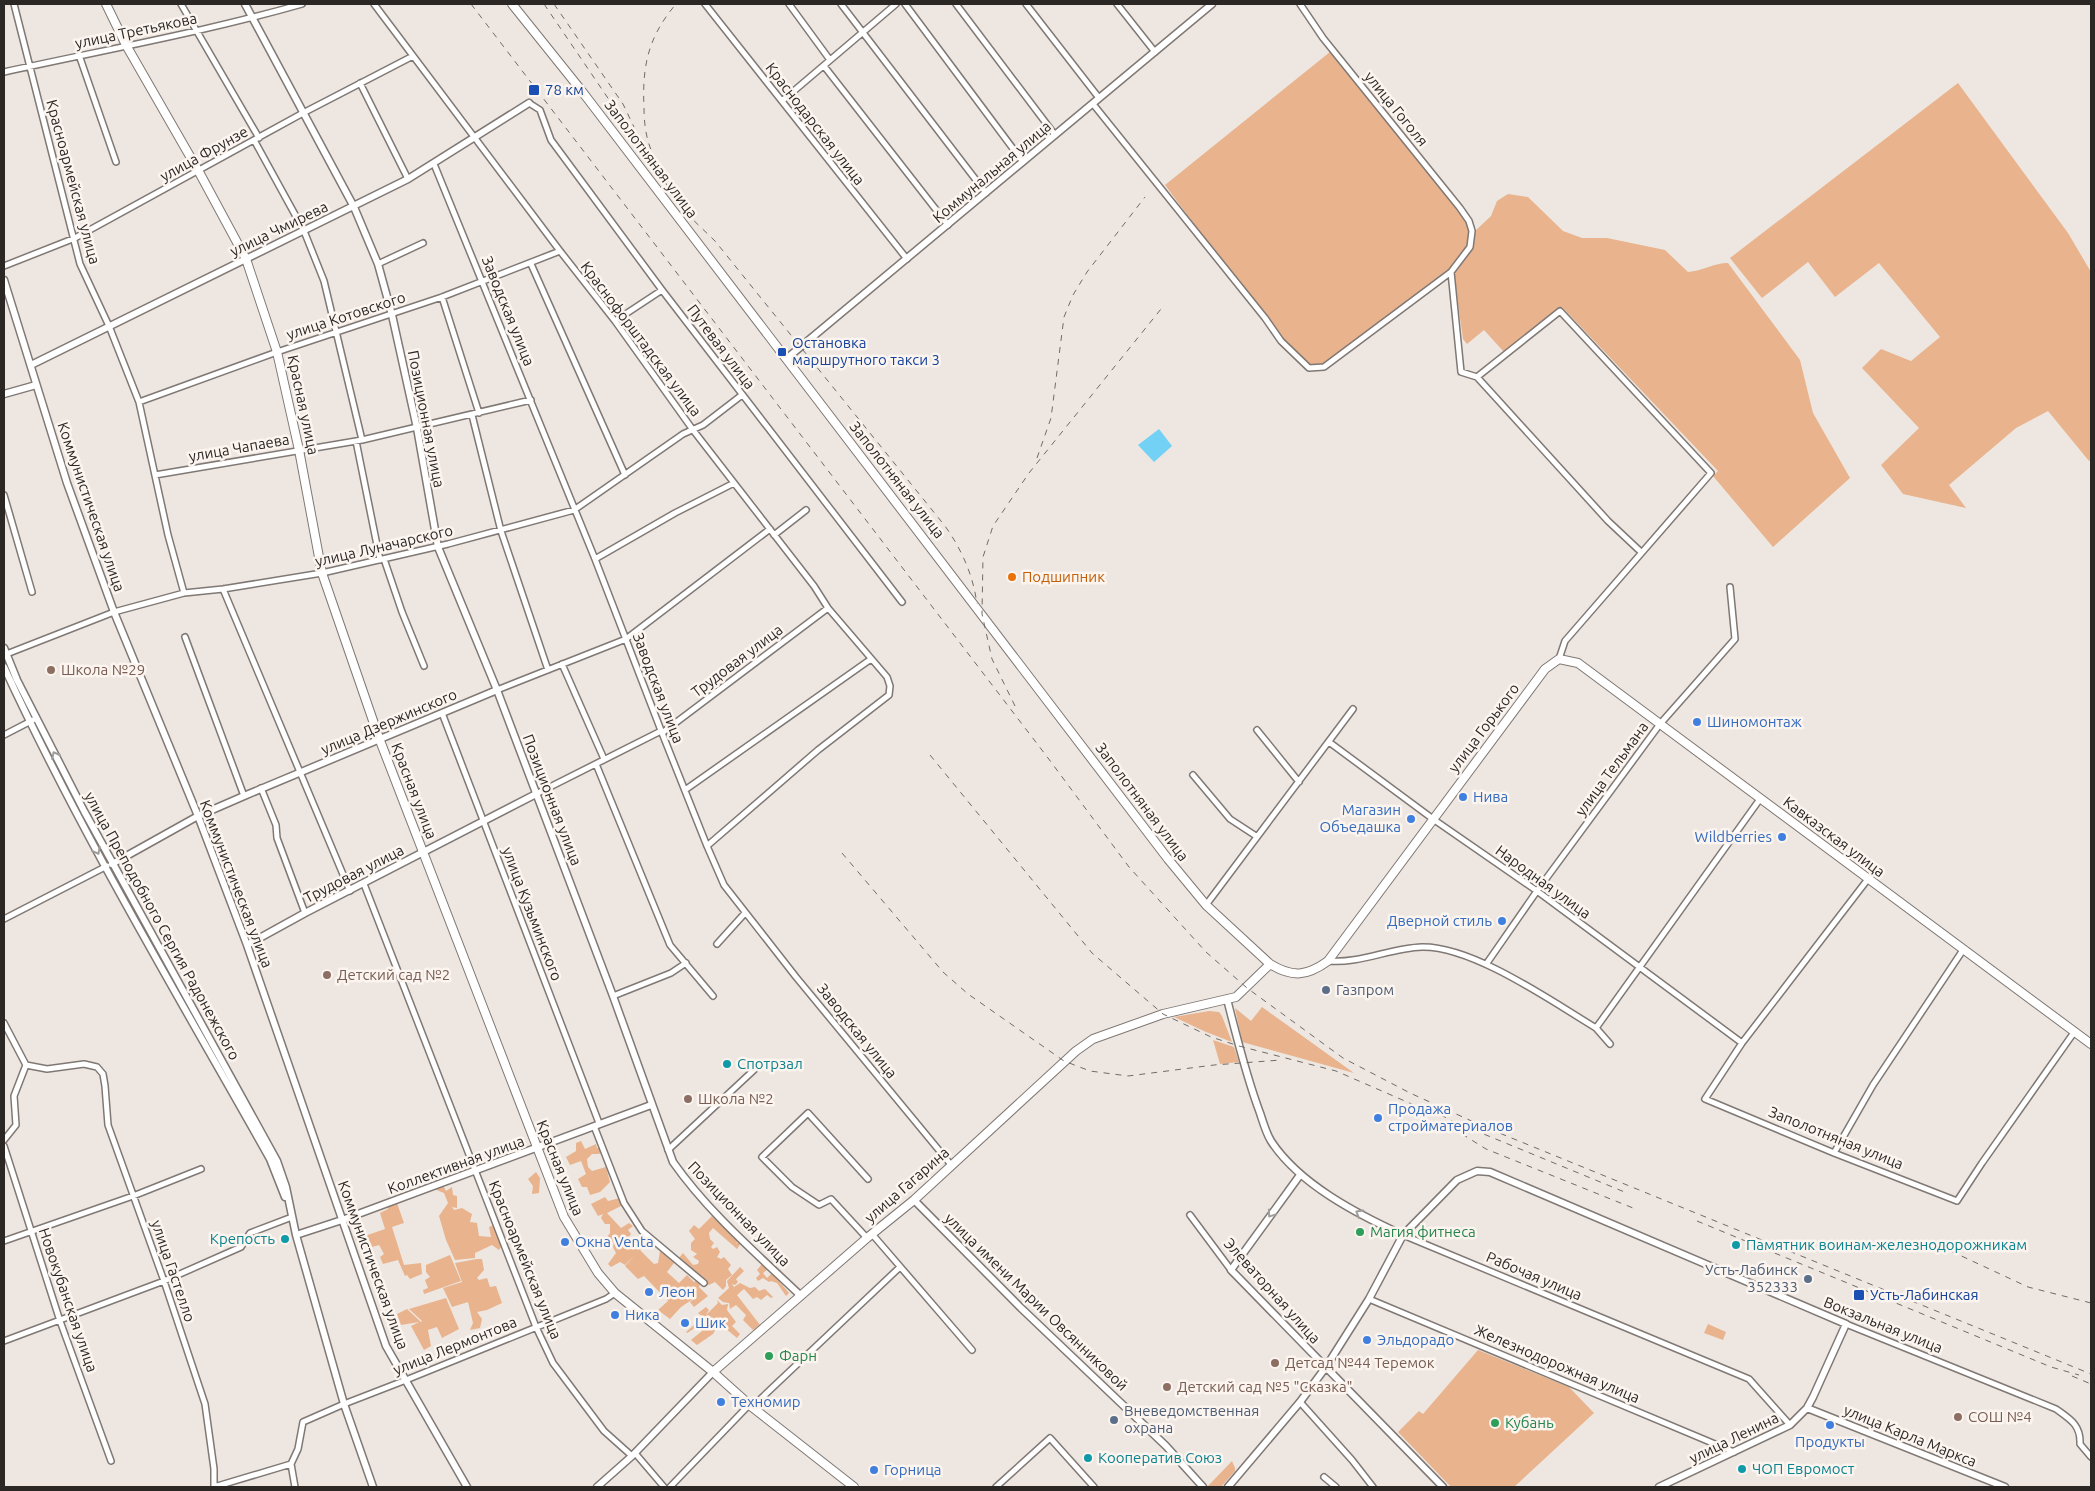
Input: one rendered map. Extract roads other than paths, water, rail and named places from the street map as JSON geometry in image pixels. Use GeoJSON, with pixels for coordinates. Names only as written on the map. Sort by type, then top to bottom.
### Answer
{"type":"FeatureCollection","features":[{"type":"Feature","properties":{"kind":"main road","name":"Красная улица"},"geometry":{"type":"LineString","coordinates":[[106,4],[126,45],[199,172],[246,259],[277,352],[299,450],[322,573],[379,738],[564,1217],[598,1273],[615,1293],[713,1372],[751,1406],[854,1487]]}},
{"type":"Feature","properties":{"kind":"main road","name":"Заполотняная улица"},"geometry":{"type":"LineString","coordinates":[[512,4],[587,98],[1168,859],[1206,905],[1270,964]]}},
{"type":"Feature","properties":{"kind":"main road","name":"Кавказская улица"},"geometry":{"type":"LineString","coordinates":[[1559,659],[1578,663],[2091,1044]]}},
{"type":"Feature","properties":{"kind":"main road","name":"улица Горького"},"geometry":{"type":"LineString","coordinates":[[1270,964],[1282,971],[1301,974],[1314,971],[1328,961],[1545,669],[1559,659]]}},
{"type":"Feature","properties":{"kind":"main road","name":"улица Гагарина"},"geometry":{"type":"LineString","coordinates":[[713,1372],[914,1200],[1064,1061],[1093,1039],[1163,1014],[1236,997],[1270,964]]}},
{"type":"Feature","properties":{"kind":"street","name":"Красноармейская улица"},"geometry":{"type":"LineString","coordinates":[[14,4],[75,238],[80,264],[109,326],[139,402],[184,593]]}},
{"type":"Feature","properties":{"kind":"street"},"geometry":{"type":"LineString","coordinates":[[181,4],[256,139],[304,231],[324,280],[338,332],[382,559],[424,666]]}},
{"type":"Feature","properties":{"kind":"street","name":"Позиционная улица"},"geometry":{"type":"LineString","coordinates":[[246,4],[354,207],[378,264],[392,315],[417,428],[438,547],[497,690],[613,996],[673,1162],[684,1178],[738,1235],[801,1296]]}},
{"type":"Feature","properties":{"kind":"street","name":"улица Третьякова"},"geometry":{"type":"LineString","coordinates":[[4,72],[126,45],[197,32],[302,4]]}},
{"type":"Feature","properties":{"kind":"street","name":"Краснофорштадская улица"},"geometry":{"type":"LineString","coordinates":[[374,4],[615,321],[693,430],[814,586],[828,608],[887,677],[890,686],[889,695],[818,750],[706,846]]}},
{"type":"Feature","properties":{"kind":"street","name":"Краснодарская улица"},"geometry":{"type":"LineString","coordinates":[[704,4],[907,258]]}},
{"type":"Feature","properties":{"kind":"street"},"geometry":{"type":"LineString","coordinates":[[789,4],[830,60]]}},
{"type":"Feature","properties":{"kind":"street"},"geometry":{"type":"LineString","coordinates":[[841,4],[986,193]]}},
{"type":"Feature","properties":{"kind":"street"},"geometry":{"type":"LineString","coordinates":[[782,101],[896,4]]}},
{"type":"Feature","properties":{"kind":"street"},"geometry":{"type":"LineString","coordinates":[[906,4],[1023,162]]}},
{"type":"Feature","properties":{"kind":"street"},"geometry":{"type":"LineString","coordinates":[[956,4],[1055,136]]}},
{"type":"Feature","properties":{"kind":"street"},"geometry":{"type":"LineString","coordinates":[[1026,4],[1099,98]]}},
{"type":"Feature","properties":{"kind":"street"},"geometry":{"type":"LineString","coordinates":[[1117,4],[1155,52]]}},
{"type":"Feature","properties":{"kind":"street","name":"Коммунальная улица"},"geometry":{"type":"LineString","coordinates":[[786,359],[1211,4]]}},
{"type":"Feature","properties":{"kind":"street","name":"улица Гоголя"},"geometry":{"type":"LineString","coordinates":[[1300,4],[1323,38],[1469,221],[1472,230],[1470,246],[1451,272]]}},
{"type":"Feature","properties":{"kind":"street"},"geometry":{"type":"LineString","coordinates":[[79,55],[116,162]]}},
{"type":"Feature","properties":{"kind":"street","name":"улица Фрунзе"},"geometry":{"type":"LineString","coordinates":[[4,266],[75,238],[199,172],[303,112],[413,56]]}},
{"type":"Feature","properties":{"kind":"street"},"geometry":{"type":"LineString","coordinates":[[824,66],[948,225]]}},
{"type":"Feature","properties":{"kind":"street"},"geometry":{"type":"LineString","coordinates":[[360,83],[408,179]]}},
{"type":"Feature","properties":{"kind":"street","name":"улица Чмирева"},"geometry":{"type":"LineString","coordinates":[[31,365],[408,179],[529,103]]}},
{"type":"Feature","properties":{"kind":"street","name":"Путевая улица"},"geometry":{"type":"LineString","coordinates":[[529,103],[540,110],[551,140],[662,290],[902,602]]}},
{"type":"Feature","properties":{"kind":"street"},"geometry":{"type":"LineString","coordinates":[[1093,104],[1265,318],[1281,341],[1309,368],[1324,367],[1451,272]]}},
{"type":"Feature","properties":{"kind":"street","name":"Заводская улица"},"geometry":{"type":"LineString","coordinates":[[434,164],[595,559],[706,846],[724,885],[952,1166]]}},
{"type":"Feature","properties":{"kind":"street"},"geometry":{"type":"LineString","coordinates":[[378,264],[423,243]]}},
{"type":"Feature","properties":{"kind":"street","name":"улица Котовского"},"geometry":{"type":"LineString","coordinates":[[139,402],[277,352],[392,315],[531,264],[560,251]]}},
{"type":"Feature","properties":{"kind":"street"},"geometry":{"type":"LineString","coordinates":[[531,264],[625,475]]}},
{"type":"Feature","properties":{"kind":"street"},"geometry":{"type":"LineString","coordinates":[[1451,272],[1461,372],[1477,376],[1608,520],[1642,552]]}},
{"type":"Feature","properties":{"kind":"street","name":"Коммунистическая улица"},"geometry":{"type":"LineString","coordinates":[[4,280],[67,483],[114,612],[198,816],[247,946],[386,1346],[468,1487]]}},
{"type":"Feature","properties":{"kind":"street"},"geometry":{"type":"LineString","coordinates":[[615,321],[662,290]]}},
{"type":"Feature","properties":{"kind":"street"},"geometry":{"type":"LineString","coordinates":[[442,297],[479,413]]}},
{"type":"Feature","properties":{"kind":"street","name":"улица Горького"},"geometry":{"type":"LineString","coordinates":[[1477,376],[1560,311],[1711,473],[1564,641],[1559,659]]}},
{"type":"Feature","properties":{"kind":"street"},"geometry":{"type":"LineString","coordinates":[[4,394],[36,386]]}},
{"type":"Feature","properties":{"kind":"street","name":"улица Луначарского"},"geometry":{"type":"LineString","coordinates":[[5,652],[114,612],[184,593],[223,590],[322,573],[438,547],[574,510],[684,434],[704,426],[742,395]]}},
{"type":"Feature","properties":{"kind":"street","name":"улица Чапаева"},"geometry":{"type":"LineString","coordinates":[[156,475],[359,440],[531,400]]}},
{"type":"Feature","properties":{"kind":"street"},"geometry":{"type":"LineString","coordinates":[[472,415],[501,531],[548,670]]}},
{"type":"Feature","properties":{"kind":"street"},"geometry":{"type":"LineString","coordinates":[[595,559],[734,482]]}},
{"type":"Feature","properties":{"kind":"street"},"geometry":{"type":"LineString","coordinates":[[4,495],[32,592]]}},
{"type":"Feature","properties":{"kind":"street"},"geometry":{"type":"LineString","coordinates":[[774,535],[806,510]]}},
{"type":"Feature","properties":{"kind":"street","name":"улица Дзержинского"},"geometry":{"type":"LineString","coordinates":[[4,919],[109,866],[198,816],[260,788],[626,639],[770,530]]}},
{"type":"Feature","properties":{"kind":"street","name":"улица Тельмана"},"geometry":{"type":"LineString","coordinates":[[1487,963],[1537,891],[1660,724],[1734,639],[1730,587]]}},
{"type":"Feature","properties":{"kind":"street"},"geometry":{"type":"LineString","coordinates":[[223,590],[350,890]]}},
{"type":"Feature","properties":{"kind":"street","name":"Трудовая улица"},"geometry":{"type":"LineString","coordinates":[[247,946],[305,913],[604,759],[662,732],[828,608]]}},
{"type":"Feature","properties":{"kind":"street"},"geometry":{"type":"LineString","coordinates":[[185,637],[244,796]]}},
{"type":"Feature","properties":{"kind":"street","name":"улица Преподобного Сергия Радонежского"},"geometry":{"type":"LineString","coordinates":[[5,652],[33,720]]}},
{"type":"Feature","properties":{"kind":"street"},"geometry":{"type":"LineString","coordinates":[[685,790],[871,659]]}},
{"type":"Feature","properties":{"kind":"street"},"geometry":{"type":"LineString","coordinates":[[562,664],[604,759]]}},
{"type":"Feature","properties":{"kind":"street","name":"улица Преподобного Сергия Радонежского"},"geometry":{"type":"LineString","coordinates":[[4,667],[109,866],[277,1161],[286,1187],[296,1235],[344,1404],[373,1487]]}},
{"type":"Feature","properties":{"kind":"street"},"geometry":{"type":"LineString","coordinates":[[1206,905],[1353,709]]}},
{"type":"Feature","properties":{"kind":"street","name":"улица Кузьминского"},"geometry":{"type":"LineString","coordinates":[[442,713],[597,1124],[624,1203],[642,1231],[704,1283]]}},
{"type":"Feature","properties":{"kind":"street"},"geometry":{"type":"LineString","coordinates":[[4,734],[33,720]]}},
{"type":"Feature","properties":{"kind":"street"},"geometry":{"type":"LineString","coordinates":[[1257,730],[1298,782]]}},
{"type":"Feature","properties":{"kind":"street","name":"Народная улица"},"geometry":{"type":"LineString","coordinates":[[1329,742],[1433,819],[1537,891],[1742,1043]]}},
{"type":"Feature","properties":{"kind":"street"},"geometry":{"type":"LineString","coordinates":[[596,764],[670,945],[714,996]]}},
{"type":"Feature","properties":{"kind":"street"},"geometry":{"type":"LineString","coordinates":[[1192,775],[1230,819],[1256,836]]}},
{"type":"Feature","properties":{"kind":"street"},"geometry":{"type":"LineString","coordinates":[[260,788],[276,825],[277,838],[305,913]]}},
{"type":"Feature","properties":{"kind":"street"},"geometry":{"type":"LineString","coordinates":[[1596,1028],[1760,799]]}},
{"type":"Feature","properties":{"kind":"street"},"geometry":{"type":"LineString","coordinates":[[1742,1043],[1868,879]]}},
{"type":"Feature","properties":{"kind":"street","name":"Красноармейская улица"},"geometry":{"type":"LineString","coordinates":[[364,884],[536,1327],[553,1363],[604,1431],[633,1454],[664,1487]]}},
{"type":"Feature","properties":{"kind":"street"},"geometry":{"type":"LineString","coordinates":[[717,944],[745,913]]}},
{"type":"Feature","properties":{"kind":"street"},"geometry":{"type":"LineString","coordinates":[[1328,961],[1345,963],[1422,947],[1448,951],[1487,963],[1596,1028],[1610,1044]]}},
{"type":"Feature","properties":{"kind":"street"},"geometry":{"type":"LineString","coordinates":[[1834,1153],[1873,1086],[1963,950]]}},
{"type":"Feature","properties":{"kind":"street"},"geometry":{"type":"LineString","coordinates":[[613,996],[671,973],[686,963]]}},
{"type":"Feature","properties":{"kind":"street","name":"Рабочая улица"},"geometry":{"type":"LineString","coordinates":[[1227,999],[1250,1086],[1270,1140],[1300,1175],[1348,1207],[1403,1235],[1750,1379],[1790,1425]]}},
{"type":"Feature","properties":{"kind":"street"},"geometry":{"type":"LineString","coordinates":[[4,1023],[26,1065],[14,1096],[16,1125],[4,1140]]}},
{"type":"Feature","properties":{"kind":"street","name":"Заполотняная улица"},"geometry":{"type":"LineString","coordinates":[[1742,1043],[1705,1098],[1834,1153],[1957,1201],[2075,1032]]}},
{"type":"Feature","properties":{"kind":"street","name":"улица Гастелло"},"geometry":{"type":"LineString","coordinates":[[26,1065],[47,1069],[84,1064],[97,1066],[102,1074],[105,1086],[108,1124],[164,1281],[205,1404],[214,1469],[214,1487]]}},
{"type":"Feature","properties":{"kind":"street"},"geometry":{"type":"LineString","coordinates":[[668,1150],[755,1068]]}},
{"type":"Feature","properties":{"kind":"street","name":"Коллективная улица"},"geometry":{"type":"LineString","coordinates":[[296,1235],[537,1149],[597,1124],[651,1105]]}},
{"type":"Feature","properties":{"kind":"street"},"geometry":{"type":"LineString","coordinates":[[868,1180],[808,1113],[762,1157],[792,1188],[819,1205],[831,1199],[900,1267],[972,1350]]}},
{"type":"Feature","properties":{"kind":"street","name":"Новокубанская улица"},"geometry":{"type":"LineString","coordinates":[[4,1146],[60,1321],[111,1461]]}},
{"type":"Feature","properties":{"kind":"street"},"geometry":{"type":"LineString","coordinates":[[4,1241],[133,1196],[201,1169]]}},
{"type":"Feature","properties":{"kind":"street","name":"Вокзальная улица"},"geometry":{"type":"LineString","coordinates":[[1403,1235],[1457,1180],[1477,1171],[1490,1172],[1846,1324],[2056,1409],[2075,1422],[2081,1434],[2080,1444],[2091,1457]]}},
{"type":"Feature","properties":{"kind":"street"},"geometry":{"type":"LineString","coordinates":[[1231,1270],[1300,1175]]}},
{"type":"Feature","properties":{"kind":"street","name":"улица имени Марии Овсянниковой"},"geometry":{"type":"LineString","coordinates":[[914,1200],[1021,1308],[1159,1439],[1203,1487]]}},
{"type":"Feature","properties":{"kind":"street","name":"Элеваторная улица"},"geometry":{"type":"LineString","coordinates":[[1190,1215],[1231,1270],[1443,1487]]}},
{"type":"Feature","properties":{"kind":"street"},"geometry":{"type":"LineString","coordinates":[[4,1341],[164,1281],[241,1247],[250,1233],[292,1217]]}},
{"type":"Feature","properties":{"kind":"street"},"geometry":{"type":"LineString","coordinates":[[1228,1487],[1300,1402],[1326,1367],[1369,1300],[1403,1235]]}},
{"type":"Feature","properties":{"kind":"street"},"geometry":{"type":"LineString","coordinates":[[670,1487],[751,1406],[900,1267]]}},
{"type":"Feature","properties":{"kind":"street","name":"улица Лермонтова"},"geometry":{"type":"LineString","coordinates":[[291,1464],[298,1449],[303,1422],[606,1299],[615,1293]]}},
{"type":"Feature","properties":{"kind":"street","name":"Железнодорожная улица"},"geometry":{"type":"LineString","coordinates":[[1369,1300],[1735,1452]]}},
{"type":"Feature","properties":{"kind":"street","name":"улица Ленина"},"geometry":{"type":"LineString","coordinates":[[1663,1486],[1790,1425],[1807,1408],[1846,1324]]}},
{"type":"Feature","properties":{"kind":"street","name":"улица Гагарина"},"geometry":{"type":"LineString","coordinates":[[597,1487],[633,1454],[713,1372]]}},
{"type":"Feature","properties":{"kind":"street"},"geometry":{"type":"LineString","coordinates":[[1300,1402],[1352,1460],[1373,1487]]}},
{"type":"Feature","properties":{"kind":"street","name":"улица Карла Маркса"},"geometry":{"type":"LineString","coordinates":[[1807,1408],[2005,1487]]}},
{"type":"Feature","properties":{"kind":"street"},"geometry":{"type":"LineString","coordinates":[[996,1487],[1050,1438],[1094,1487]]}},
{"type":"Feature","properties":{"kind":"street"},"geometry":{"type":"LineString","coordinates":[[214,1487],[291,1464],[296,1487]]}},
{"type":"Feature","properties":{"kind":"street"},"geometry":{"type":"LineString","coordinates":[[1324,1477],[1336,1487]]}},
{"type":"Feature","properties":{"kind":"water"},"geometry":{"type":"Polygon","coordinates":[[[1159,429],[1172,446],[1154,462],[1138,445],[1159,429]]]}},
{"type":"Feature","properties":{"kind":"railway"},"geometry":{"type":"LineString","coordinates":[[471,4],[1048,758],[1129,867],[1206,952],[1247,988],[1343,1058],[1410,1093],[1487,1128],[2091,1374]]}},
{"type":"Feature","properties":{"kind":"railway"},"geometry":{"type":"LineString","coordinates":[[544,4],[686,213],[715,241],[945,526],[957,544],[966,563],[973,583],[977,604]]}},
{"type":"Feature","properties":{"kind":"railway"},"geometry":{"type":"LineString","coordinates":[[554,4],[623,104],[634,127]]}},
{"type":"Feature","properties":{"kind":"railway"},"geometry":{"type":"LineString","coordinates":[[656,160],[648,142],[645,122],[644,79],[653,40],[676,4]]}},
{"type":"Feature","properties":{"kind":"railway"},"geometry":{"type":"LineString","coordinates":[[1037,458],[1051,418],[1064,317],[1073,295],[1087,272],[1145,197]]}},
{"type":"Feature","properties":{"kind":"railway"},"geometry":{"type":"LineString","coordinates":[[1015,706],[992,659],[982,614],[983,557],[993,526],[1029,473],[1161,309]]}},
{"type":"Feature","properties":{"kind":"railway"},"geometry":{"type":"LineString","coordinates":[[930,755],[1092,953],[1163,1014],[1211,1037],[1336,1071],[1414,1105]]}},
{"type":"Feature","properties":{"kind":"railway"},"geometry":{"type":"LineString","coordinates":[[842,853],[943,972],[968,994],[1064,1061],[1090,1071],[1128,1076],[1214,1065],[1281,1060]]}},
{"type":"Feature","properties":{"kind":"railway"},"geometry":{"type":"LineString","coordinates":[[1430,1109],[1452,1121],[1627,1193]]}},
{"type":"Feature","properties":{"kind":"railway"},"geometry":{"type":"LineString","coordinates":[[1462,1134],[1486,1149],[1633,1208]]}},
{"type":"Feature","properties":{"kind":"railway"},"geometry":{"type":"LineString","coordinates":[[1697,1221],[2051,1367],[2079,1375]]}},
{"type":"Feature","properties":{"kind":"railway"},"geometry":{"type":"LineString","coordinates":[[1940,1246],[2028,1287],[2091,1303]]}},
{"type":"Feature","properties":{"kind":"railway"},"geometry":{"type":"LineString","coordinates":[[2072,1376],[2091,1384]]}},
{"type":"Feature","properties":{"kind":"place","name":"78 км"},"geometry":{"type":"Point","coordinates":[534,90]}},
{"type":"Feature","properties":{"kind":"place","name":"Остановка маршрутного такси 3"},"geometry":{"type":"Point","coordinates":[782,352]}},
{"type":"Feature","properties":{"kind":"place","name":"Подшипник"},"geometry":{"type":"Point","coordinates":[1012,577]}},
{"type":"Feature","properties":{"kind":"place","name":"Школа №29"},"geometry":{"type":"Point","coordinates":[51,670]}},
{"type":"Feature","properties":{"kind":"place","name":"Шиномонтаж"},"geometry":{"type":"Point","coordinates":[1697,722]}},
{"type":"Feature","properties":{"kind":"place","name":"Нива"},"geometry":{"type":"Point","coordinates":[1463,797]}},
{"type":"Feature","properties":{"kind":"place","name":"Магазин Объедашка"},"geometry":{"type":"Point","coordinates":[1411,819]}},
{"type":"Feature","properties":{"kind":"place","name":"Wildberries"},"geometry":{"type":"Point","coordinates":[1782,837]}},
{"type":"Feature","properties":{"kind":"place","name":"Дверной стиль"},"geometry":{"type":"Point","coordinates":[1502,921]}},
{"type":"Feature","properties":{"kind":"place","name":"Детский сад №2"},"geometry":{"type":"Point","coordinates":[327,975]}},
{"type":"Feature","properties":{"kind":"place","name":"Газпром"},"geometry":{"type":"Point","coordinates":[1326,990]}},
{"type":"Feature","properties":{"kind":"place","name":"Спотрзал"},"geometry":{"type":"Point","coordinates":[727,1064]}},
{"type":"Feature","properties":{"kind":"place","name":"Школа №2"},"geometry":{"type":"Point","coordinates":[688,1099]}},
{"type":"Feature","properties":{"kind":"place","name":"Продажа стройматериалов"},"geometry":{"type":"Point","coordinates":[1378,1118]}},
{"type":"Feature","properties":{"kind":"place","name":"Магия фитнеса"},"geometry":{"type":"Point","coordinates":[1360,1232]}},
{"type":"Feature","properties":{"kind":"place","name":"Крепость"},"geometry":{"type":"Point","coordinates":[285,1239]}},
{"type":"Feature","properties":{"kind":"place","name":"Окна Venta"},"geometry":{"type":"Point","coordinates":[565,1242]}},
{"type":"Feature","properties":{"kind":"place","name":"Памятник воинам-железнодорожникам"},"geometry":{"type":"Point","coordinates":[1736,1245]}},
{"type":"Feature","properties":{"kind":"place","name":"Усть-Лабинск 352333"},"geometry":{"type":"Point","coordinates":[1808,1279]}},
{"type":"Feature","properties":{"kind":"place","name":"Леон"},"geometry":{"type":"Point","coordinates":[649,1292]}},
{"type":"Feature","properties":{"kind":"place","name":"Усть-Лабинская"},"geometry":{"type":"Point","coordinates":[1859,1295]}},
{"type":"Feature","properties":{"kind":"place","name":"Ника"},"geometry":{"type":"Point","coordinates":[615,1315]}},
{"type":"Feature","properties":{"kind":"place","name":"Шик"},"geometry":{"type":"Point","coordinates":[685,1323]}},
{"type":"Feature","properties":{"kind":"place","name":"Эльдорадо"},"geometry":{"type":"Point","coordinates":[1367,1340]}},
{"type":"Feature","properties":{"kind":"place","name":"Фарн"},"geometry":{"type":"Point","coordinates":[769,1356]}},
{"type":"Feature","properties":{"kind":"place","name":"Детсад №44 Теремок"},"geometry":{"type":"Point","coordinates":[1275,1363]}},
{"type":"Feature","properties":{"kind":"place","name":"Детский сад №5 \"Сказка\""},"geometry":{"type":"Point","coordinates":[1167,1387]}},
{"type":"Feature","properties":{"kind":"place","name":"Техномир"},"geometry":{"type":"Point","coordinates":[721,1402]}},
{"type":"Feature","properties":{"kind":"place","name":"СОШ №4"},"geometry":{"type":"Point","coordinates":[1958,1417]}},
{"type":"Feature","properties":{"kind":"place","name":"Вневедомственная охрана"},"geometry":{"type":"Point","coordinates":[1114,1420]}},
{"type":"Feature","properties":{"kind":"place","name":"Кубань"},"geometry":{"type":"Point","coordinates":[1495,1423]}},
{"type":"Feature","properties":{"kind":"place","name":"Продукты"},"geometry":{"type":"Point","coordinates":[1830,1425]}},
{"type":"Feature","properties":{"kind":"place","name":"Кооператив Союз"},"geometry":{"type":"Point","coordinates":[1088,1458]}},
{"type":"Feature","properties":{"kind":"place","name":"ЧОП Евромост"},"geometry":{"type":"Point","coordinates":[1742,1469]}},
{"type":"Feature","properties":{"kind":"place","name":"Горница"},"geometry":{"type":"Point","coordinates":[874,1470]}}]}
